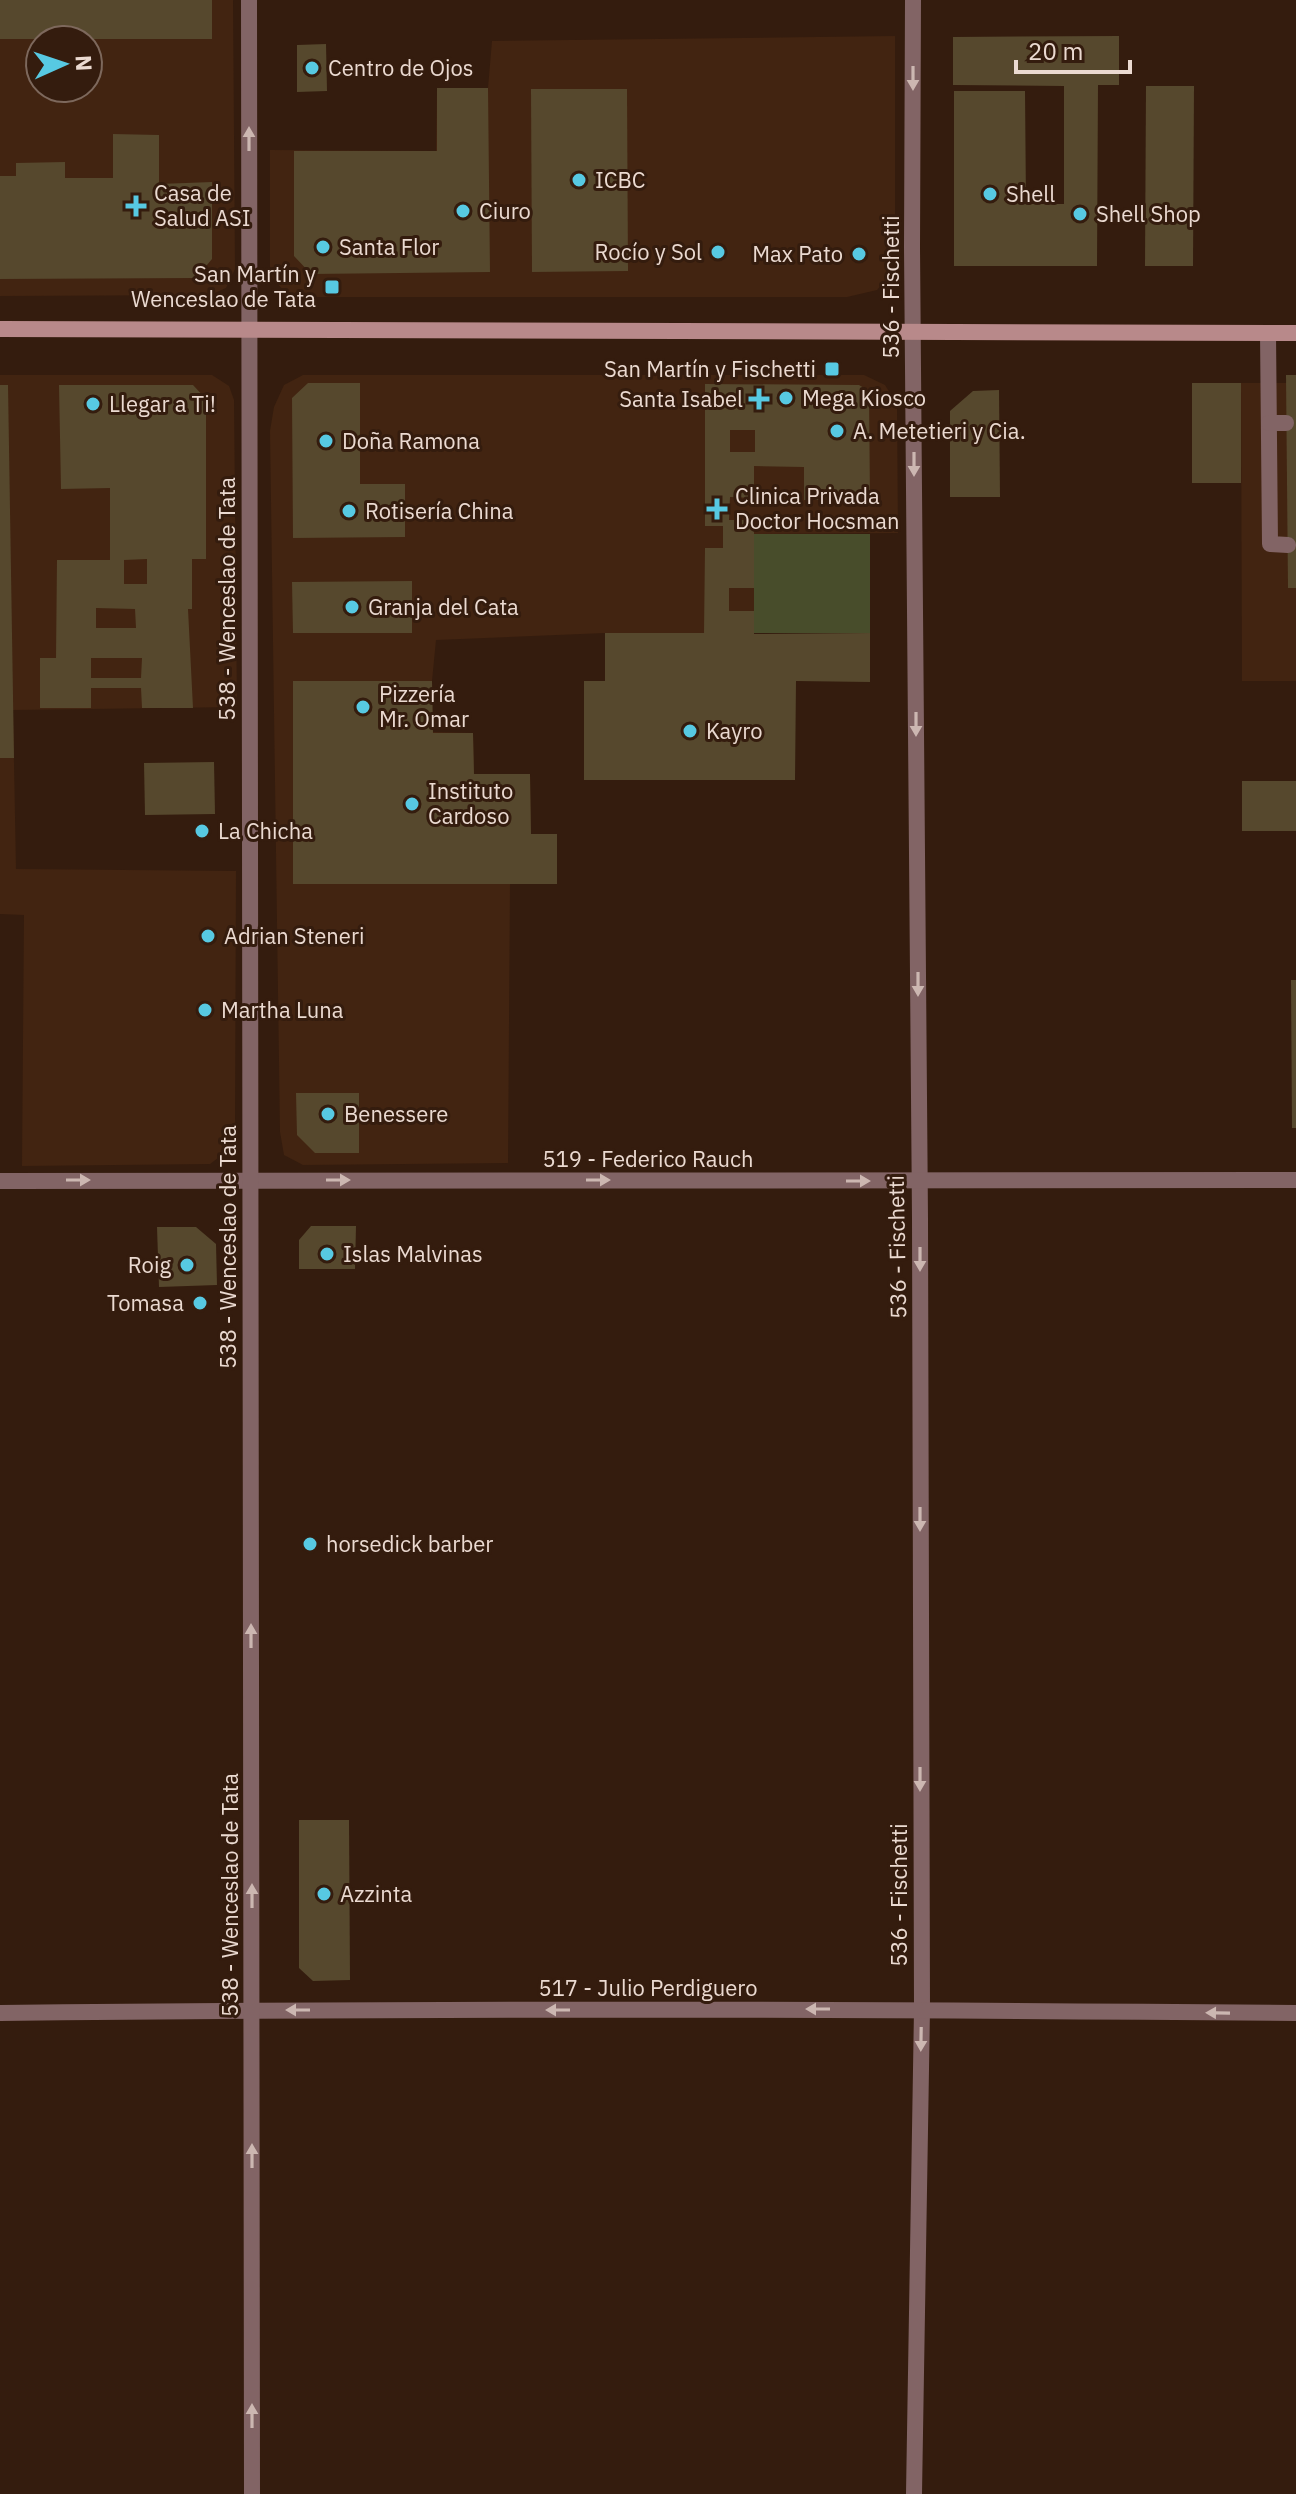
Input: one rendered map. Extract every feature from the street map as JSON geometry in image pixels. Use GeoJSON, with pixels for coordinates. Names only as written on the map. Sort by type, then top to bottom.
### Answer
{"type":"FeatureCollection","features":[{"type":"Feature","properties":{"kind":"main road"},"geometry":{"type":"LineString","coordinates":[[0,329],[1296,333]]}},
{"type":"Feature","properties":{"kind":"street","name":"538 - Wenceslao de Tata"},"geometry":{"type":"LineString","coordinates":[[249,0],[252,2494]]}},
{"type":"Feature","properties":{"kind":"street","name":"536 - Fischetti"},"geometry":{"type":"LineString","coordinates":[[913,0],[922,2009],[914,2494]]}},
{"type":"Feature","properties":{"kind":"street"},"geometry":{"type":"LineString","coordinates":[[1268,333],[1270,544],[1288,545]]}},
{"type":"Feature","properties":{"kind":"street"},"geometry":{"type":"LineString","coordinates":[[1269,423],[1286,423]]}},
{"type":"Feature","properties":{"kind":"street","name":"519 - Federico Rauch"},"geometry":{"type":"LineString","coordinates":[[0,1181],[1296,1180]]}},
{"type":"Feature","properties":{"kind":"street","name":"517 - Julio Perdiguero"},"geometry":{"type":"LineString","coordinates":[[0,2013],[922,2009],[1296,2013]]}},
{"type":"Feature","properties":{"kind":"shaded area"},"geometry":{"type":"Polygon","coordinates":[[[0,0],[233,0],[235,269],[226,288],[210,295],[0,296],[0,0]]]}},
{"type":"Feature","properties":{"kind":"shaded area"},"geometry":{"type":"Polygon","coordinates":[[[895,36],[895,254],[889,276],[877,290],[847,297],[301,297],[283,290],[270,275],[270,150],[436,151],[437,88],[488,88],[492,41],[895,36]]]}},
{"type":"Feature","properties":{"kind":"shaded area"},"geometry":{"type":"Polygon","coordinates":[[[0,375],[212,375],[229,386],[234,400],[237,707],[13,710],[16,869],[236,871],[235,1129],[227,1151],[210,1164],[22,1166],[24,915],[0,914],[0,375]]]}},
{"type":"Feature","properties":{"kind":"shaded area"},"geometry":{"type":"Polygon","coordinates":[[[303,375],[864,375],[885,385],[897,404],[898,533],[754,534],[754,633],[605,633],[436,640],[432,681],[433,732],[473,733],[474,774],[530,774],[531,834],[557,834],[557,884],[510,884],[508,1163],[303,1165],[284,1155],[280,1132],[270,431],[274,407],[284,385],[303,375]]]}},
{"type":"Feature","properties":{"kind":"shaded area"},"geometry":{"type":"Polygon","coordinates":[[[1241,383],[1296,383],[1296,681],[1242,681],[1241,383]]]}},
{"type":"Feature","properties":{"kind":"green space"},"geometry":{"type":"Polygon","coordinates":[[[754,534],[870,534],[870,633],[754,633],[754,534]]]}},
{"type":"Feature","properties":{"kind":"building"},"geometry":{"type":"Polygon","coordinates":[[[0,0],[212,0],[212,39],[104,39],[104,24],[24,24],[24,39],[0,39],[0,0]]]}},
{"type":"Feature","properties":{"kind":"building"},"geometry":{"type":"Polygon","coordinates":[[[1119,36],[1119,85],[1098,85],[1097,266],[954,266],[954,91],[1025,91],[1026,204],[1064,204],[1064,86],[953,85],[953,37],[1119,36]]]}},
{"type":"Feature","properties":{"kind":"building","name":"Centro de Ojos"},"geometry":{"type":"Polygon","coordinates":[[[326,44],[327,91],[297,92],[297,45],[326,44]]]}},
{"type":"Feature","properties":{"kind":"building"},"geometry":{"type":"Polygon","coordinates":[[[1146,86],[1194,86],[1193,266],[1145,266],[1146,86]]]}},
{"type":"Feature","properties":{"kind":"building"},"geometry":{"type":"Polygon","coordinates":[[[437,88],[488,88],[490,272],[311,274],[294,256],[294,151],[437,151],[437,88]]]}},
{"type":"Feature","properties":{"kind":"building","name":"ICBC"},"geometry":{"type":"Polygon","coordinates":[[[531,89],[627,89],[628,271],[532,272],[531,89]]]}},
{"type":"Feature","properties":{"kind":"building"},"geometry":{"type":"Polygon","coordinates":[[[113,134],[159,135],[159,184],[212,182],[212,259],[196,278],[0,279],[0,176],[16,176],[16,163],[65,162],[65,178],[113,178],[113,134]]]}},
{"type":"Feature","properties":{"kind":"building"},"geometry":{"type":"Polygon","coordinates":[[[1286,375],[1296,375],[1296,588],[1288,588],[1286,375]]]}},
{"type":"Feature","properties":{"kind":"building"},"geometry":{"type":"Polygon","coordinates":[[[308,383],[360,383],[360,484],[405,484],[405,537],[293,538],[292,398],[308,383]]]}},
{"type":"Feature","properties":{"kind":"building"},"geometry":{"type":"Polygon","coordinates":[[[1192,383],[1241,383],[1241,483],[1192,483],[1192,383]]]}},
{"type":"Feature","properties":{"kind":"building"},"geometry":{"type":"Polygon","coordinates":[[[705,384],[859,385],[869,391],[870,500],[804,500],[804,467],[754,466],[754,498],[730,497],[729,520],[754,520],[754,588],[729,588],[729,611],[754,611],[754,634],[870,633],[870,682],[796,681],[795,780],[584,780],[584,681],[605,681],[605,633],[704,633],[705,548],[723,548],[723,526],[705,526],[705,384]],[[730,430],[730,452],[755,452],[755,430],[730,430]]]}},
{"type":"Feature","properties":{"kind":"building"},"geometry":{"type":"Polygon","coordinates":[[[0,385],[8,385],[14,758],[0,758],[0,385]]]}},
{"type":"Feature","properties":{"kind":"building"},"geometry":{"type":"Polygon","coordinates":[[[59,385],[193,385],[206,399],[206,559],[192,559],[192,609],[188,609],[193,708],[142,708],[141,688],[91,688],[91,708],[40,708],[40,658],[56,658],[57,560],[110,560],[110,488],[61,489],[59,385]],[[147,559],[124,560],[124,584],[147,584],[147,559]],[[96,608],[96,628],[136,628],[135,609],[96,608]],[[91,658],[91,678],[141,678],[142,658],[91,658]]]}},
{"type":"Feature","properties":{"kind":"building"},"geometry":{"type":"Polygon","coordinates":[[[999,390],[1000,497],[950,497],[950,411],[973,391],[999,390]]]}},
{"type":"Feature","properties":{"kind":"building","name":"Granja del Cata"},"geometry":{"type":"Polygon","coordinates":[[[412,581],[412,633],[293,633],[292,582],[412,581]]]}},
{"type":"Feature","properties":{"kind":"building","name":"Instituto Cardoso"},"geometry":{"type":"Polygon","coordinates":[[[293,681],[432,681],[433,733],[473,733],[474,774],[530,774],[531,834],[557,834],[557,884],[293,884],[293,681]]]}},
{"type":"Feature","properties":{"kind":"building"},"geometry":{"type":"Polygon","coordinates":[[[214,762],[215,814],[145,815],[144,763],[214,762]]]}},
{"type":"Feature","properties":{"kind":"building"},"geometry":{"type":"Polygon","coordinates":[[[1242,781],[1296,781],[1296,831],[1242,831],[1242,781]]]}},
{"type":"Feature","properties":{"kind":"building"},"geometry":{"type":"Polygon","coordinates":[[[1291,980],[1296,980],[1296,1128],[1292,1128],[1291,980]]]}},
{"type":"Feature","properties":{"kind":"building","name":"Benessere"},"geometry":{"type":"Polygon","coordinates":[[[296,1093],[359,1093],[359,1153],[315,1153],[297,1135],[296,1093]]]}},
{"type":"Feature","properties":{"kind":"building","name":"Islas Malvinas"},"geometry":{"type":"Polygon","coordinates":[[[311,1226],[356,1226],[355,1269],[299,1269],[299,1240],[311,1226]]]}},
{"type":"Feature","properties":{"kind":"building","name":"Roig"},"geometry":{"type":"Polygon","coordinates":[[[157,1227],[196,1227],[216,1244],[217,1285],[159,1287],[157,1227]]]}},
{"type":"Feature","properties":{"kind":"building","name":"Azzinta"},"geometry":{"type":"Polygon","coordinates":[[[299,1820],[349,1820],[350,1980],[313,1981],[299,1968],[299,1820]]]}},
{"type":"Feature","properties":{"kind":"place","name":"Centro de Ojos"},"geometry":{"type":"Point","coordinates":[312,68]}},
{"type":"Feature","properties":{"kind":"place","name":"ICBC"},"geometry":{"type":"Point","coordinates":[579,180]}},
{"type":"Feature","properties":{"kind":"place","name":"Shell"},"geometry":{"type":"Point","coordinates":[990,194]}},
{"type":"Feature","properties":{"kind":"place","name":"Casa de Salud ASI"},"geometry":{"type":"Point","coordinates":[136,206]}},
{"type":"Feature","properties":{"kind":"place","name":"Ciuro"},"geometry":{"type":"Point","coordinates":[463,211]}},
{"type":"Feature","properties":{"kind":"place","name":"Shell Shop"},"geometry":{"type":"Point","coordinates":[1080,214]}},
{"type":"Feature","properties":{"kind":"place","name":"Santa Flor"},"geometry":{"type":"Point","coordinates":[323,247]}},
{"type":"Feature","properties":{"kind":"place","name":"Rocío y Sol"},"geometry":{"type":"Point","coordinates":[718,252]}},
{"type":"Feature","properties":{"kind":"place","name":"Max Pato"},"geometry":{"type":"Point","coordinates":[859,254]}},
{"type":"Feature","properties":{"kind":"place","name":"San Martín y Wenceslao de Tata"},"geometry":{"type":"Point","coordinates":[332,287]}},
{"type":"Feature","properties":{"kind":"place","name":"San Martín y Fischetti"},"geometry":{"type":"Point","coordinates":[832,369]}},
{"type":"Feature","properties":{"kind":"place","name":"Mega Kiosco"},"geometry":{"type":"Point","coordinates":[786,398]}},
{"type":"Feature","properties":{"kind":"place","name":"Santa Isabel"},"geometry":{"type":"Point","coordinates":[759,399]}},
{"type":"Feature","properties":{"kind":"place","name":"Llegar a Ti!"},"geometry":{"type":"Point","coordinates":[93,404]}},
{"type":"Feature","properties":{"kind":"place","name":"A. Metetieri y Cia."},"geometry":{"type":"Point","coordinates":[837,431]}},
{"type":"Feature","properties":{"kind":"place","name":"Doña Ramona"},"geometry":{"type":"Point","coordinates":[326,441]}},
{"type":"Feature","properties":{"kind":"place","name":"Clinica Privada Doctor Hocsman"},"geometry":{"type":"Point","coordinates":[717,509]}},
{"type":"Feature","properties":{"kind":"place","name":"Rotisería China"},"geometry":{"type":"Point","coordinates":[349,511]}},
{"type":"Feature","properties":{"kind":"place","name":"Granja del Cata"},"geometry":{"type":"Point","coordinates":[352,607]}},
{"type":"Feature","properties":{"kind":"place","name":"Pizzería Mr. Omar"},"geometry":{"type":"Point","coordinates":[363,707]}},
{"type":"Feature","properties":{"kind":"place","name":"Kayro"},"geometry":{"type":"Point","coordinates":[690,731]}},
{"type":"Feature","properties":{"kind":"place","name":"Instituto Cardoso"},"geometry":{"type":"Point","coordinates":[412,804]}},
{"type":"Feature","properties":{"kind":"place","name":"La Chicha"},"geometry":{"type":"Point","coordinates":[202,831]}},
{"type":"Feature","properties":{"kind":"place","name":"Adrian Steneri"},"geometry":{"type":"Point","coordinates":[208,936]}},
{"type":"Feature","properties":{"kind":"place","name":"Martha Luna"},"geometry":{"type":"Point","coordinates":[205,1010]}},
{"type":"Feature","properties":{"kind":"place","name":"Benessere"},"geometry":{"type":"Point","coordinates":[328,1114]}},
{"type":"Feature","properties":{"kind":"place","name":"Islas Malvinas"},"geometry":{"type":"Point","coordinates":[327,1254]}},
{"type":"Feature","properties":{"kind":"place","name":"Roig"},"geometry":{"type":"Point","coordinates":[187,1265]}},
{"type":"Feature","properties":{"kind":"place","name":"Tomasa"},"geometry":{"type":"Point","coordinates":[200,1303]}},
{"type":"Feature","properties":{"kind":"place","name":"horsedick barber"},"geometry":{"type":"Point","coordinates":[310,1544]}},
{"type":"Feature","properties":{"kind":"place","name":"Azzinta"},"geometry":{"type":"Point","coordinates":[324,1894]}}]}
